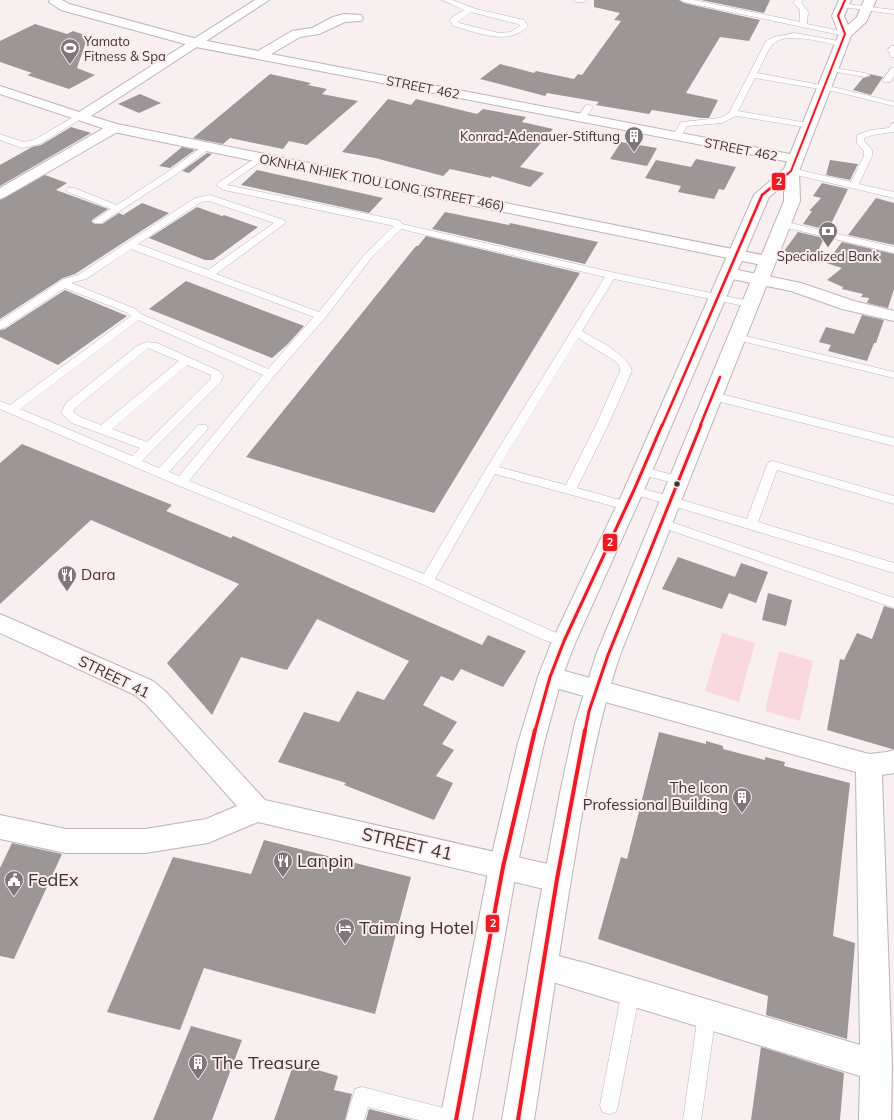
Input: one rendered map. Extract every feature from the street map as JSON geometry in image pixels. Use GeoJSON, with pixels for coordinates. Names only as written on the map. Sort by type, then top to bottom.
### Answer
{"type":"FeatureCollection","features":[{"type":"Feature","properties":{"kind":"street"},"geometry":{"type":"LineString","coordinates":[[80,117],[263,0]]}},
{"type":"Feature","properties":{"kind":"street","name":"STREET 462"},"geometry":{"type":"LineString","coordinates":[[56,1],[65,7],[196,43],[585,112],[793,165]]}},
{"type":"Feature","properties":{"kind":"street"},"geometry":{"type":"LineString","coordinates":[[843,39],[838,16],[844,2]]}},
{"type":"Feature","properties":{"kind":"street"},"geometry":{"type":"LineString","coordinates":[[518,1120],[557,879],[580,751],[595,689],[792,201],[793,165],[808,126],[843,39],[862,19],[868,4]]}},
{"type":"Feature","properties":{"kind":"street"},"geometry":{"type":"LineString","coordinates":[[260,55],[296,34],[316,31],[344,18],[357,18]]}},
{"type":"Feature","properties":{"kind":"street","name":"OKNHA NHIEK TIOU LONG (STREET 466)"},"geometry":{"type":"LineString","coordinates":[[0,90],[114,128],[767,261]]}},
{"type":"Feature","properties":{"kind":"street"},"geometry":{"type":"LineString","coordinates":[[0,194],[114,128]]}},
{"type":"Feature","properties":{"kind":"street"},"geometry":{"type":"LineString","coordinates":[[455,1120],[503,867],[531,743],[550,677],[564,641],[634,489],[762,195],[793,165]]}},
{"type":"Feature","properties":{"kind":"street"},"geometry":{"type":"LineString","coordinates":[[723,284],[755,291],[802,294],[894,316]]}},
{"type":"Feature","properties":{"kind":"street","name":"STREET 41"},"geometry":{"type":"LineString","coordinates":[[0,623],[144,688],[156,698],[257,810],[557,879]]}},
{"type":"Feature","properties":{"kind":"street"},"geometry":{"type":"LineString","coordinates":[[550,677],[882,763],[875,1120]]}},
{"type":"Feature","properties":{"kind":"street"},"geometry":{"type":"LineString","coordinates":[[0,827],[66,841],[145,841],[208,831],[257,810]]}},
{"type":"Feature","properties":{"kind":"street"},"geometry":{"type":"LineString","coordinates":[[544,966],[589,978],[876,1065]]}},
{"type":"Feature","properties":{"kind":"lane"},"geometry":{"type":"LineString","coordinates":[[446,0],[455,5],[496,15],[521,22],[524,26],[513,34],[499,35],[456,24],[454,20],[471,9]]}},
{"type":"Feature","properties":{"kind":"lane"},"geometry":{"type":"LineString","coordinates":[[455,5],[464,0]]}},
{"type":"Feature","properties":{"kind":"lane"},"geometry":{"type":"LineString","coordinates":[[577,0],[583,0]]}},
{"type":"Feature","properties":{"kind":"lane"},"geometry":{"type":"LineString","coordinates":[[684,0],[803,26],[843,39]]}},
{"type":"Feature","properties":{"kind":"lane"},"geometry":{"type":"LineString","coordinates":[[795,1],[806,13],[803,26]]}},
{"type":"Feature","properties":{"kind":"lane"},"geometry":{"type":"LineString","coordinates":[[844,2],[868,4],[894,12]]}},
{"type":"Feature","properties":{"kind":"lane"},"geometry":{"type":"LineString","coordinates":[[476,29],[496,15]]}},
{"type":"Feature","properties":{"kind":"lane"},"geometry":{"type":"LineString","coordinates":[[677,136],[684,124],[728,119],[769,43],[782,36],[843,39]]}},
{"type":"Feature","properties":{"kind":"lane"},"geometry":{"type":"LineString","coordinates":[[894,48],[892,50],[894,55]]}},
{"type":"Feature","properties":{"kind":"lane"},"geometry":{"type":"LineString","coordinates":[[831,69],[866,75]]}},
{"type":"Feature","properties":{"kind":"lane"},"geometry":{"type":"LineString","coordinates":[[888,80],[894,70]]}},
{"type":"Feature","properties":{"kind":"lane"},"geometry":{"type":"LineString","coordinates":[[753,75],[824,88],[894,104]]}},
{"type":"Feature","properties":{"kind":"lane"},"geometry":{"type":"LineString","coordinates":[[733,112],[808,126]]}},
{"type":"Feature","properties":{"kind":"lane"},"geometry":{"type":"LineString","coordinates":[[0,137],[22,145],[30,144],[37,142],[80,117]]}},
{"type":"Feature","properties":{"kind":"lane"},"geometry":{"type":"LineString","coordinates":[[854,185],[868,156],[868,150],[861,143],[860,137],[871,133],[892,130],[894,126]]}},
{"type":"Feature","properties":{"kind":"lane"},"geometry":{"type":"LineString","coordinates":[[98,221],[172,173],[206,147]]}},
{"type":"Feature","properties":{"kind":"lane"},"geometry":{"type":"LineString","coordinates":[[204,198],[260,158]]}},
{"type":"Feature","properties":{"kind":"lane"},"geometry":{"type":"LineString","coordinates":[[793,165],[854,185],[894,194]]}},
{"type":"Feature","properties":{"kind":"lane"},"geometry":{"type":"LineString","coordinates":[[221,185],[224,187],[397,223],[398,226],[611,275],[723,284]]}},
{"type":"Feature","properties":{"kind":"lane"},"geometry":{"type":"LineString","coordinates":[[71,190],[117,208]]}},
{"type":"Feature","properties":{"kind":"lane"},"geometry":{"type":"LineString","coordinates":[[0,326],[68,281],[82,277],[198,200],[210,198],[281,222],[208,274]]}},
{"type":"Feature","properties":{"kind":"lane"},"geometry":{"type":"LineString","coordinates":[[782,224],[894,250]]}},
{"type":"Feature","properties":{"kind":"lane"},"geometry":{"type":"LineString","coordinates":[[181,482],[270,374],[321,316],[369,255],[398,226]]}},
{"type":"Feature","properties":{"kind":"lane"},"geometry":{"type":"LineString","coordinates":[[130,245],[321,316]]}},
{"type":"Feature","properties":{"kind":"lane"},"geometry":{"type":"LineString","coordinates":[[427,581],[492,469],[611,275]]}},
{"type":"Feature","properties":{"kind":"lane"},"geometry":{"type":"LineString","coordinates":[[64,284],[132,311],[136,316],[270,374]]}},
{"type":"Feature","properties":{"kind":"lane"},"geometry":{"type":"LineString","coordinates":[[5,407],[128,324],[136,316]]}},
{"type":"Feature","properties":{"kind":"lane"},"geometry":{"type":"LineString","coordinates":[[570,490],[602,425],[626,371],[624,364],[618,359],[576,332]]}},
{"type":"Feature","properties":{"kind":"lane"},"geometry":{"type":"LineString","coordinates":[[737,337],[894,375]]}},
{"type":"Feature","properties":{"kind":"lane"},"geometry":{"type":"LineString","coordinates":[[134,462],[217,380],[218,376],[215,373],[153,344],[146,345],[70,406],[67,414],[70,417],[149,447]]}},
{"type":"Feature","properties":{"kind":"lane"},"geometry":{"type":"LineString","coordinates":[[103,430],[186,360]]}},
{"type":"Feature","properties":{"kind":"lane"},"geometry":{"type":"LineString","coordinates":[[713,396],[894,442]]}},
{"type":"Feature","properties":{"kind":"lane"},"geometry":{"type":"LineString","coordinates":[[5,407],[181,482],[427,581],[549,636],[564,641]]}},
{"type":"Feature","properties":{"kind":"lane"},"geometry":{"type":"LineString","coordinates":[[161,473],[202,428]]}},
{"type":"Feature","properties":{"kind":"lane"},"geometry":{"type":"LineString","coordinates":[[751,525],[773,465],[894,500]]}},
{"type":"Feature","properties":{"kind":"lane"},"geometry":{"type":"LineString","coordinates":[[492,469],[570,490],[634,489],[894,568]]}},
{"type":"Feature","properties":{"kind":"lane"},"geometry":{"type":"LineString","coordinates":[[634,489],[670,501],[894,603]]}},
{"type":"Feature","properties":{"kind":"lane"},"geometry":{"type":"LineString","coordinates":[[609,1105],[631,991]]}},
{"type":"Feature","properties":{"kind":"lane"},"geometry":{"type":"LineString","coordinates":[[692,1120],[707,1014]]}},
{"type":"Feature","properties":{"kind":"lane"},"geometry":{"type":"LineString","coordinates":[[355,1120],[362,1096],[455,1120]]}},
{"type":"Feature","properties":{"kind":"shaded area"},"geometry":{"type":"Polygon","coordinates":[[[722,633],[755,643],[739,702],[705,691],[722,633]]]}},
{"type":"Feature","properties":{"kind":"shaded area"},"geometry":{"type":"Polygon","coordinates":[[[779,651],[813,661],[800,721],[765,711],[779,651]]]}},
{"type":"Feature","properties":{"kind":"building"},"geometry":{"type":"Polygon","coordinates":[[[594,0],[679,0],[684,3],[760,20],[749,41],[720,37],[686,93],[718,100],[709,118],[652,110],[649,114],[596,105],[599,102],[547,93],[545,96],[480,79],[500,64],[534,73],[536,71],[574,79],[578,74],[582,75],[621,21],[614,20],[620,13],[594,7],[594,0]]]}},
{"type":"Feature","properties":{"kind":"building"},"geometry":{"type":"Polygon","coordinates":[[[701,0],[770,0],[764,13],[701,0]]]}},
{"type":"Feature","properties":{"kind":"building"},"geometry":{"type":"Polygon","coordinates":[[[35,24],[67,34],[73,31],[88,36],[77,68],[95,75],[69,89],[27,75],[32,73],[0,62],[0,41],[35,24]]]}},
{"type":"Feature","properties":{"kind":"building"},"geometry":{"type":"Polygon","coordinates":[[[270,74],[311,83],[308,85],[327,89],[322,94],[358,101],[307,145],[289,141],[283,149],[230,138],[223,144],[193,138],[270,74]]]}},
{"type":"Feature","properties":{"kind":"building"},"geometry":{"type":"Polygon","coordinates":[[[870,74],[883,77],[871,95],[853,90],[863,78],[870,76],[870,74]]]}},
{"type":"Feature","properties":{"kind":"building"},"geometry":{"type":"Polygon","coordinates":[[[140,94],[161,103],[139,113],[118,104],[140,94]]]}},
{"type":"Feature","properties":{"kind":"building"},"geometry":{"type":"Polygon","coordinates":[[[388,99],[411,105],[416,99],[477,114],[483,109],[526,117],[522,122],[553,129],[520,167],[544,173],[530,187],[492,176],[491,178],[450,169],[443,176],[375,158],[342,152],[388,99]]]}},
{"type":"Feature","properties":{"kind":"building"},"geometry":{"type":"Polygon","coordinates":[[[71,127],[91,133],[0,186],[0,165],[32,147],[41,145],[71,127]]]}},
{"type":"Feature","properties":{"kind":"building","name":"Konrad-Adenauer-Stiftung"},"geometry":{"type":"Polygon","coordinates":[[[621,142],[657,148],[647,166],[610,159],[621,142]]]}},
{"type":"Feature","properties":{"kind":"building"},"geometry":{"type":"Polygon","coordinates":[[[182,147],[195,150],[170,168],[159,166],[182,147]]]}},
{"type":"Feature","properties":{"kind":"building"},"geometry":{"type":"Polygon","coordinates":[[[207,153],[212,154],[189,173],[182,171],[207,153]]]}},
{"type":"Feature","properties":{"kind":"building"},"geometry":{"type":"Polygon","coordinates":[[[696,159],[736,167],[724,190],[719,189],[714,199],[678,192],[681,186],[645,178],[656,160],[691,167],[696,159]]]}},
{"type":"Feature","properties":{"kind":"building"},"geometry":{"type":"Polygon","coordinates":[[[830,160],[858,164],[850,180],[826,175],[830,160]]]}},
{"type":"Feature","properties":{"kind":"building"},"geometry":{"type":"Polygon","coordinates":[[[257,170],[383,198],[369,213],[241,185],[257,170]]]}},
{"type":"Feature","properties":{"kind":"building"},"geometry":{"type":"Polygon","coordinates":[[[45,175],[67,183],[56,190],[108,209],[92,220],[95,224],[102,224],[119,213],[123,215],[142,203],[169,213],[75,274],[63,278],[0,319],[0,200],[45,175]]]}},
{"type":"Feature","properties":{"kind":"building"},"geometry":{"type":"Polygon","coordinates":[[[822,183],[848,189],[828,230],[803,224],[812,211],[809,211],[821,198],[813,196],[822,183]]]}},
{"type":"Feature","properties":{"kind":"building"},"geometry":{"type":"Polygon","coordinates":[[[876,198],[894,203],[894,245],[848,235],[876,198]]]}},
{"type":"Feature","properties":{"kind":"building"},"geometry":{"type":"Polygon","coordinates":[[[197,207],[258,227],[213,260],[205,260],[149,238],[197,207]]]}},
{"type":"Feature","properties":{"kind":"building"},"geometry":{"type":"Polygon","coordinates":[[[445,212],[509,225],[510,223],[598,242],[585,264],[432,229],[445,212]]]}},
{"type":"Feature","properties":{"kind":"building"},"geometry":{"type":"Polygon","coordinates":[[[798,232],[824,238],[814,260],[784,251],[798,232]]]}},
{"type":"Feature","properties":{"kind":"building"},"geometry":{"type":"Polygon","coordinates":[[[426,236],[580,273],[434,513],[246,457],[416,246],[418,246],[426,236]]]}},
{"type":"Feature","properties":{"kind":"building"},"geometry":{"type":"Polygon","coordinates":[[[842,242],[894,254],[894,289],[888,308],[867,303],[869,298],[861,297],[863,294],[842,289],[843,287],[827,280],[842,268],[826,263],[842,242]]]}},
{"type":"Feature","properties":{"kind":"building"},"geometry":{"type":"Polygon","coordinates":[[[186,281],[304,326],[288,344],[272,358],[149,309],[186,281]]]}},
{"type":"Feature","properties":{"kind":"building"},"geometry":{"type":"Polygon","coordinates":[[[65,290],[127,316],[58,365],[0,337],[0,330],[5,329],[65,290]]]}},
{"type":"Feature","properties":{"kind":"building"},"geometry":{"type":"Polygon","coordinates":[[[862,315],[884,320],[876,343],[874,343],[867,361],[828,351],[831,345],[819,342],[826,327],[854,334],[862,315]]]}},
{"type":"Feature","properties":{"kind":"building"},"geometry":{"type":"Polygon","coordinates":[[[22,444],[172,505],[166,511],[231,538],[233,536],[482,645],[488,635],[526,651],[503,687],[461,669],[453,681],[441,676],[423,705],[457,722],[442,744],[454,750],[436,776],[453,783],[434,820],[344,785],[346,783],[278,762],[304,712],[339,722],[357,691],[384,700],[409,661],[317,619],[287,670],[241,657],[212,715],[167,663],[239,584],[91,520],[0,604],[0,463],[22,444]]]}},
{"type":"Feature","properties":{"kind":"building"},"geometry":{"type":"Polygon","coordinates":[[[678,557],[735,577],[741,563],[768,572],[756,603],[729,593],[722,609],[662,589],[678,557]]]}},
{"type":"Feature","properties":{"kind":"building"},"geometry":{"type":"Polygon","coordinates":[[[768,593],[792,600],[786,626],[762,620],[768,593]]]}},
{"type":"Feature","properties":{"kind":"building"},"geometry":{"type":"Polygon","coordinates":[[[884,606],[894,609],[894,749],[827,730],[840,659],[844,660],[857,633],[872,639],[884,606]]]}},
{"type":"Feature","properties":{"kind":"building"},"geometry":{"type":"Polygon","coordinates":[[[659,732],[706,744],[706,741],[723,746],[723,749],[765,760],[765,757],[785,762],[784,766],[850,783],[833,936],[855,943],[847,1039],[766,1015],[768,996],[598,939],[621,857],[627,859],[659,732]]]}},
{"type":"Feature","properties":{"kind":"building"},"geometry":{"type":"Polygon","coordinates":[[[264,840],[411,877],[375,1014],[204,968],[180,1030],[107,1012],[173,857],[251,874],[264,840]]]}},
{"type":"Feature","properties":{"kind":"building"},"geometry":{"type":"Polygon","coordinates":[[[12,843],[62,854],[14,959],[0,956],[0,868],[12,843]]]}},
{"type":"Feature","properties":{"kind":"building","name":"The Treasure"},"geometry":{"type":"Polygon","coordinates":[[[191,1026],[242,1040],[212,1120],[153,1120],[191,1026]]]}},
{"type":"Feature","properties":{"kind":"building"},"geometry":{"type":"Polygon","coordinates":[[[761,1047],[844,1073],[840,1120],[751,1120],[761,1047]]]}},
{"type":"Feature","properties":{"kind":"building"},"geometry":{"type":"Polygon","coordinates":[[[294,1063],[338,1076],[334,1090],[352,1094],[345,1120],[274,1120],[294,1063]]]}},
{"type":"Feature","properties":{"kind":"building"},"geometry":{"type":"Polygon","coordinates":[[[369,1109],[413,1120],[366,1120],[369,1109]]]}},
{"type":"Feature","properties":{"kind":"transit line","name":"2"},"geometry":{"type":"LineString","coordinates":[[456,1120],[503,867],[531,743],[550,677],[564,641],[634,490],[762,195],[791,171],[845,34],[838,16],[845,0]]}},
{"type":"Feature","properties":{"kind":"transit line","name":"2"},"geometry":{"type":"LineString","coordinates":[[518,1120],[557,879],[580,751],[589,711],[608,655],[720,377]]}},
{"type":"Feature","properties":{"kind":"place","name":"Yamato Fitness & Spa"},"geometry":{"type":"Point","coordinates":[70,65]}},
{"type":"Feature","properties":{"kind":"place","name":"Konrad-Adenauer-Stiftung"},"geometry":{"type":"Point","coordinates":[634,153]}},
{"type":"Feature","properties":{"kind":"place","name":"Specialized Bank"},"geometry":{"type":"Point","coordinates":[828,248]}},
{"type":"Feature","properties":{"kind":"place","name":"Dara"},"geometry":{"type":"Point","coordinates":[67,592]}},
{"type":"Feature","properties":{"kind":"place","name":"The Icon Professional Building"},"geometry":{"type":"Point","coordinates":[742,814]}},
{"type":"Feature","properties":{"kind":"place","name":"Lanpin"},"geometry":{"type":"Point","coordinates":[283,878]}},
{"type":"Feature","properties":{"kind":"place","name":"FedEx"},"geometry":{"type":"Point","coordinates":[14,897]}},
{"type":"Feature","properties":{"kind":"place","name":"Taiming Hotel"},"geometry":{"type":"Point","coordinates":[345,945]}},
{"type":"Feature","properties":{"kind":"place","name":"The Treasure"},"geometry":{"type":"Point","coordinates":[198,1080]}}]}
